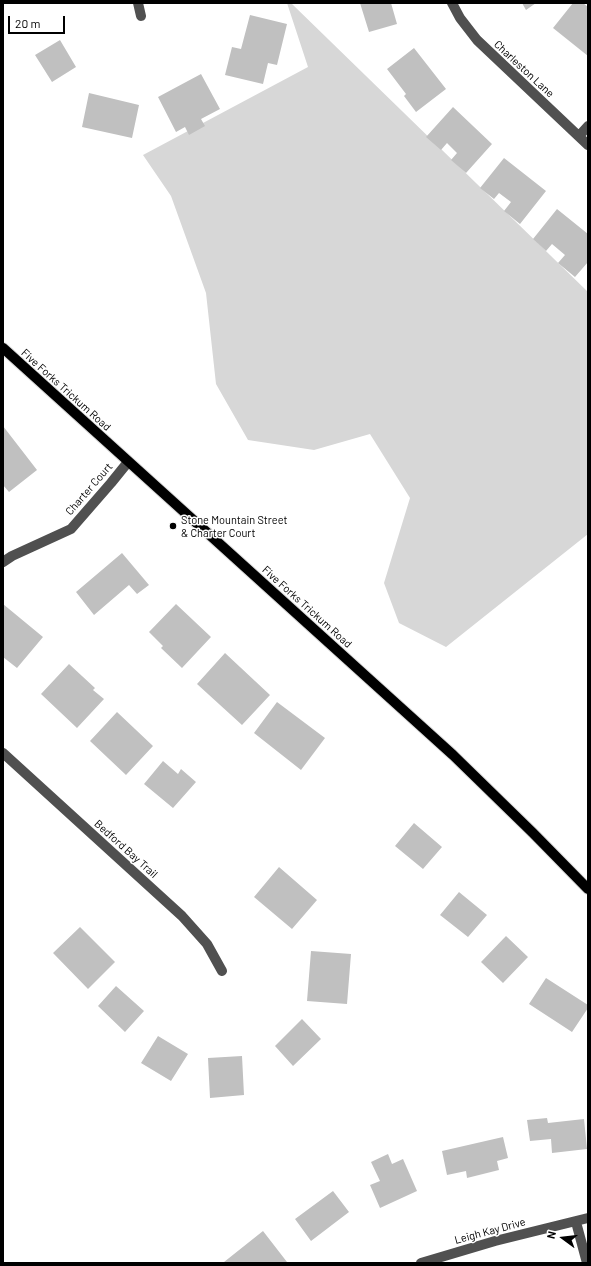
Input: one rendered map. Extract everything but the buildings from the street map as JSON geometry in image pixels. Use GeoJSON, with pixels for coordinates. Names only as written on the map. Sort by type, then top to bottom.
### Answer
{"type":"FeatureCollection","features":[{"type":"Feature","properties":{"kind":"main road","name":"Five Forks Trickum Road"},"geometry":{"type":"LineString","coordinates":[[3,348],[453,755],[533,832],[588,889]]}},
{"type":"Feature","properties":{"kind":"street"},"geometry":{"type":"LineString","coordinates":[[138,3],[141,16]]}},
{"type":"Feature","properties":{"kind":"street","name":"Charleston Lane"},"geometry":{"type":"LineString","coordinates":[[452,3],[460,18],[476,40],[588,145]]}},
{"type":"Feature","properties":{"kind":"street"},"geometry":{"type":"LineString","coordinates":[[578,136],[588,126]]}},
{"type":"Feature","properties":{"kind":"street","name":"Charter Court"},"geometry":{"type":"LineString","coordinates":[[3,562],[12,556],[71,528],[128,462]]}},
{"type":"Feature","properties":{"kind":"street","name":"Bedford Bay Trail"},"geometry":{"type":"LineString","coordinates":[[3,753],[182,916],[207,944],[222,972]]}},
{"type":"Feature","properties":{"kind":"street","name":"Leigh Kay Drive"},"geometry":{"type":"LineString","coordinates":[[421,1263],[495,1241],[588,1218]]}},
{"type":"Feature","properties":{"kind":"street"},"geometry":{"type":"LineString","coordinates":[[576,1222],[587,1263]]}},
{"type":"Feature","properties":{"kind":"shaded area"},"geometry":{"type":"Polygon","coordinates":[[[287,3],[291,3],[588,292],[588,534],[446,647],[399,623],[384,583],[410,498],[370,434],[314,450],[248,440],[216,384],[206,293],[171,196],[143,155],[308,67],[287,3]]]}},
{"type":"Feature","properties":{"kind":"place","name":"Stone Mountain Street & Charter Court"},"geometry":{"type":"Point","coordinates":[173,526]}}]}
